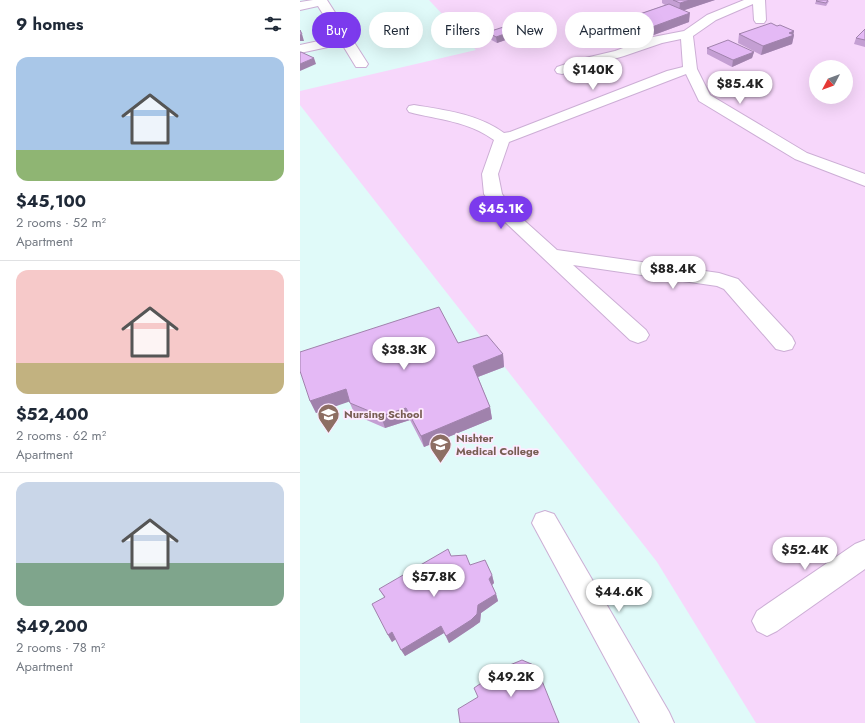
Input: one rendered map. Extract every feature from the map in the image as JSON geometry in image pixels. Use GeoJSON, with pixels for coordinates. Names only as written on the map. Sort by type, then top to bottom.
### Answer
{"type":"FeatureCollection","features":[{"type":"Feature","properties":{"kind":"street"},"geometry":{"type":"LineString","coordinates":[[562,70],[588,60],[609,56],[674,35],[687,35],[697,25],[709,17],[753,0]]}},
{"type":"Feature","properties":{"kind":"street"},"geometry":{"type":"LineString","coordinates":[[759,0],[760,20]]}},
{"type":"Feature","properties":{"kind":"street"},"geometry":{"type":"LineString","coordinates":[[300,6],[321,1],[328,12]]}},
{"type":"Feature","properties":{"kind":"street"},"geometry":{"type":"LineString","coordinates":[[687,35],[690,69],[704,98],[801,156],[849,172],[865,181]]}},
{"type":"Feature","properties":{"kind":"street"},"geometry":{"type":"LineString","coordinates":[[300,49],[312,46]]}},
{"type":"Feature","properties":{"kind":"street"},"geometry":{"type":"LineString","coordinates":[[351,48],[361,64]]}},
{"type":"Feature","properties":{"kind":"street"},"geometry":{"type":"LineString","coordinates":[[502,139],[516,135],[672,74],[690,69]]}},
{"type":"Feature","properties":{"kind":"street"},"geometry":{"type":"LineString","coordinates":[[414,110],[459,118],[480,124],[494,132],[502,139]]}},
{"type":"Feature","properties":{"kind":"street"},"geometry":{"type":"LineString","coordinates":[[502,139],[490,174],[493,194],[511,218],[638,335]]}},
{"type":"Feature","properties":{"kind":"street"},"geometry":{"type":"LineString","coordinates":[[551,256],[719,280],[731,284],[784,343]]}},
{"type":"Feature","properties":{"kind":"street"},"geometry":{"type":"LineString","coordinates":[[545,522],[658,723]]}},
{"type":"Feature","properties":{"kind":"street"},"geometry":{"type":"LineString","coordinates":[[767,621],[865,553]]}},
{"type":"Feature","properties":{"kind":"shaded area"},"geometry":{"type":"Polygon","coordinates":[[[300,0],[865,0],[865,723],[300,723],[300,0]]]}},
{"type":"Feature","properties":{"kind":"shaded area"},"geometry":{"type":"Polygon","coordinates":[[[300,0],[429,0],[440,12],[431,12],[431,48],[474,48],[476,50],[300,91],[300,0]]]}},
{"type":"Feature","properties":{"kind":"shaded area","name":"Nishter Medical College"},"geometry":{"type":"Polygon","coordinates":[[[300,105],[657,562],[756,723],[300,723],[300,105]]]}},
{"type":"Feature","properties":{"kind":"building"},"geometry":{"type":"Polygon","coordinates":[[[673,0],[690,0],[680,3],[673,0]]]}},
{"type":"Feature","properties":{"kind":"building"},"geometry":{"type":"Polygon","coordinates":[[[828,0],[826,3],[816,1],[828,0]]]}},
{"type":"Feature","properties":{"kind":"building"},"geometry":{"type":"Polygon","coordinates":[[[669,4],[690,13],[654,26],[654,12],[646,12],[669,4]]]}},
{"type":"Feature","properties":{"kind":"building"},"geometry":{"type":"Polygon","coordinates":[[[771,23],[794,31],[789,33],[794,35],[763,46],[739,34],[771,23]]]}},
{"type":"Feature","properties":{"kind":"building"},"geometry":{"type":"Polygon","coordinates":[[[502,27],[502,35],[496,37],[494,36],[494,30],[502,27]]]}},
{"type":"Feature","properties":{"kind":"building"},"geometry":{"type":"Polygon","coordinates":[[[865,29],[865,40],[856,38],[865,29]]]}},
{"type":"Feature","properties":{"kind":"building"},"geometry":{"type":"Polygon","coordinates":[[[728,40],[754,52],[733,60],[707,48],[728,40]]]}},
{"type":"Feature","properties":{"kind":"building"},"geometry":{"type":"Polygon","coordinates":[[[301,52],[314,58],[300,64],[301,52]]]}},
{"type":"Feature","properties":{"kind":"building"},"geometry":{"type":"Polygon","coordinates":[[[439,307],[458,343],[487,335],[503,354],[473,366],[490,407],[421,436],[406,408],[381,416],[350,403],[346,389],[310,401],[300,371],[300,352],[439,307]]]}},
{"type":"Feature","properties":{"kind":"building"},"geometry":{"type":"Polygon","coordinates":[[[448,549],[451,556],[466,555],[470,565],[485,560],[492,575],[489,579],[496,594],[478,605],[477,614],[471,620],[446,636],[441,626],[401,650],[392,632],[388,635],[372,604],[385,597],[379,589],[448,549]]]}},
{"type":"Feature","properties":{"kind":"building"},"geometry":{"type":"Polygon","coordinates":[[[522,660],[536,666],[559,723],[460,723],[458,709],[478,697],[474,688],[505,667],[522,660]]]}},
{"type":"Feature","properties":{"kind":"place","name":"Nursing School"},"geometry":{"type":"Point","coordinates":[329,434]}},
{"type":"Feature","properties":{"kind":"place","name":"Nishter Medical College"},"geometry":{"type":"Point","coordinates":[440,464]}}]}
